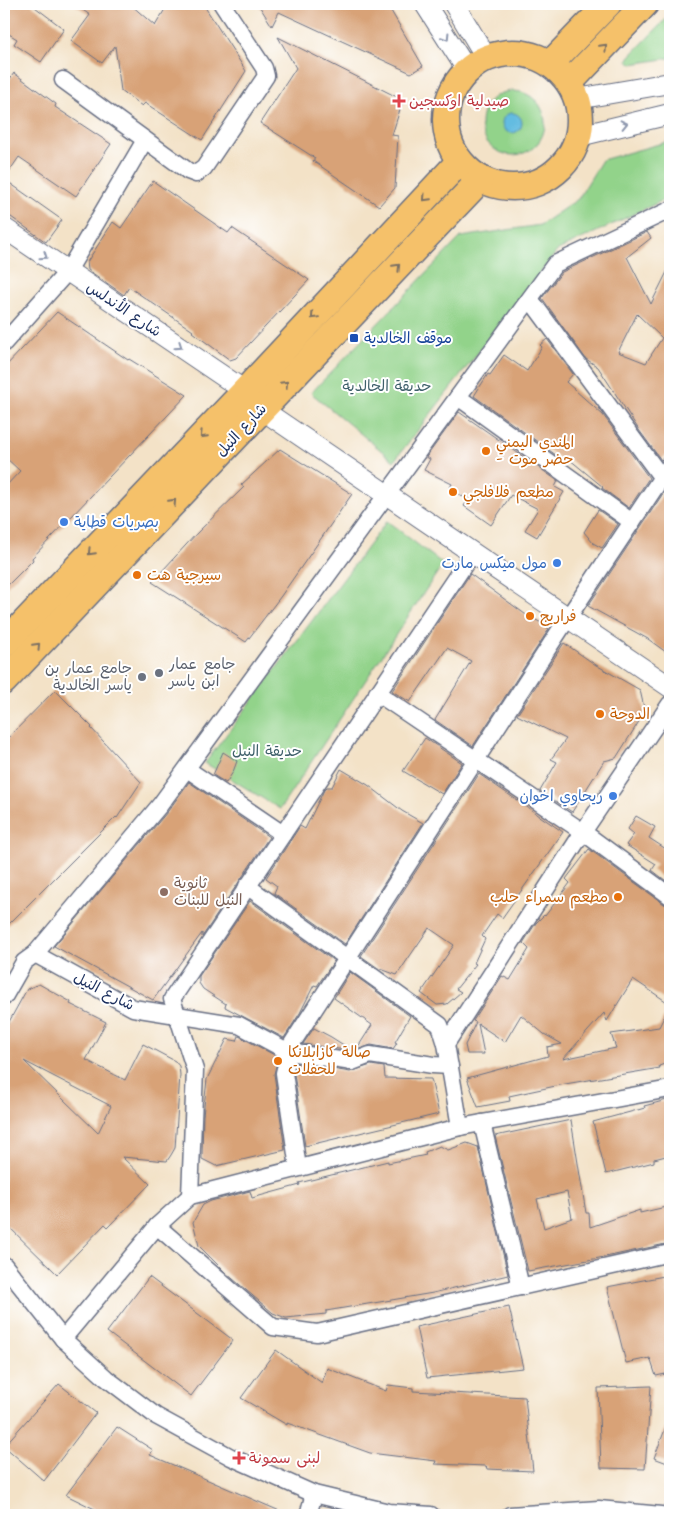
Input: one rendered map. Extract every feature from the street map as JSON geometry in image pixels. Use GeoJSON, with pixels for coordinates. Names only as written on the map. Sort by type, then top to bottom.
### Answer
{"type":"FeatureCollection","features":[{"type":"Feature","properties":{"kind":"main road"},"geometry":{"type":"LineString","coordinates":[[551,63],[608,4]]}},
{"type":"Feature","properties":{"kind":"main road"},"geometry":{"type":"LineString","coordinates":[[574,91],[644,4]]}},
{"type":"Feature","properties":{"kind":"main road"},"geometry":{"type":"LineString","coordinates":[[509,52],[527,53],[551,63],[574,91],[580,110],[579,136],[564,164],[547,178],[528,186],[507,188],[480,180],[459,162],[447,139],[445,116],[450,92],[476,63],[509,52]]}},
{"type":"Feature","properties":{"kind":"main road","name":"شارع النيل"},"geometry":{"type":"LineString","coordinates":[[4,681],[253,400],[459,162]]}},
{"type":"Feature","properties":{"kind":"main road","name":"شارع النيل"},"geometry":{"type":"LineString","coordinates":[[4,644],[480,180]]}},
{"type":"Feature","properties":{"kind":"street"},"geometry":{"type":"LineString","coordinates":[[63,80],[188,171],[196,174],[204,168],[262,85],[266,76],[264,68],[222,4]]}},
{"type":"Feature","properties":{"kind":"street"},"geometry":{"type":"LineString","coordinates":[[425,4],[476,63]]}},
{"type":"Feature","properties":{"kind":"street"},"geometry":{"type":"LineString","coordinates":[[454,4],[476,63]]}},
{"type":"Feature","properties":{"kind":"street"},"geometry":{"type":"LineString","coordinates":[[574,91],[670,83]]}},
{"type":"Feature","properties":{"kind":"street"},"geometry":{"type":"LineString","coordinates":[[579,136],[670,114]]}},
{"type":"Feature","properties":{"kind":"street"},"geometry":{"type":"LineString","coordinates":[[4,343],[68,271],[145,140]]}},
{"type":"Feature","properties":{"kind":"street"},"geometry":{"type":"LineString","coordinates":[[4,997],[24,962],[35,954],[160,805],[555,264],[670,210]]}},
{"type":"Feature","properties":{"kind":"street","name":"شارع الأندلس"},"geometry":{"type":"LineString","coordinates":[[4,228],[387,494],[569,616],[670,687]]}},
{"type":"Feature","properties":{"kind":"street"},"geometry":{"type":"LineString","coordinates":[[298,1168],[284,1074],[291,1045],[569,616],[666,472],[530,299]]}},
{"type":"Feature","properties":{"kind":"street"},"geometry":{"type":"LineString","coordinates":[[458,397],[632,522]]}},
{"type":"Feature","properties":{"kind":"street"},"geometry":{"type":"LineString","coordinates":[[190,1196],[195,1070],[172,999],[473,552]]}},
{"type":"Feature","properties":{"kind":"street"},"geometry":{"type":"LineString","coordinates":[[377,693],[583,832],[670,896]]}},
{"type":"Feature","properties":{"kind":"street"},"geometry":{"type":"LineString","coordinates":[[446,1044],[583,832],[670,704]]}},
{"type":"Feature","properties":{"kind":"street"},"geometry":{"type":"LineString","coordinates":[[187,769],[282,834]]}},
{"type":"Feature","properties":{"kind":"street"},"geometry":{"type":"LineString","coordinates":[[247,886],[440,1024],[446,1044],[460,1127]]}},
{"type":"Feature","properties":{"kind":"street","name":"شارع النيل"},"geometry":{"type":"LineString","coordinates":[[35,954],[133,1008],[239,1025],[290,1052],[352,1062],[370,1055],[450,1066]]}},
{"type":"Feature","properties":{"kind":"street"},"geometry":{"type":"LineString","coordinates":[[63,1338],[157,1226],[190,1196],[460,1127],[670,1089]]}},
{"type":"Feature","properties":{"kind":"street"},"geometry":{"type":"LineString","coordinates":[[482,1123],[521,1287]]}},
{"type":"Feature","properties":{"kind":"street"},"geometry":{"type":"LineString","coordinates":[[157,1226],[273,1327],[317,1333],[670,1253]]}},
{"type":"Feature","properties":{"kind":"street"},"geometry":{"type":"LineString","coordinates":[[4,1265],[63,1338],[106,1378],[156,1416],[231,1457],[314,1494],[389,1512],[430,1515]]}},
{"type":"Feature","properties":{"kind":"street"},"geometry":{"type":"LineString","coordinates":[[308,1515],[314,1494]]}},
{"type":"Feature","properties":{"kind":"street"},"geometry":{"type":"LineString","coordinates":[[510,1515],[599,1509],[661,1515]]}},
{"type":"Feature","properties":{"kind":"green space"},"geometry":{"type":"Polygon","coordinates":[[[670,15],[670,58],[632,64],[628,61],[629,57],[670,15]]]}},
{"type":"Feature","properties":{"kind":"green space"},"geometry":{"type":"Polygon","coordinates":[[[507,91],[519,91],[536,100],[543,111],[545,123],[543,135],[536,146],[519,155],[507,155],[495,150],[486,141],[481,129],[481,117],[486,105],[495,96],[507,91]]]}},
{"type":"Feature","properties":{"kind":"green space","name":"حديقة الخالدية"},"geometry":{"type":"Polygon","coordinates":[[[670,141],[670,197],[558,250],[394,461],[311,393],[461,237],[540,225],[578,199],[602,160],[670,141]]]}},
{"type":"Feature","properties":{"kind":"green space","name":"حديقة النيل"},"geometry":{"type":"Polygon","coordinates":[[[387,521],[443,564],[280,809],[205,763],[387,521]]]}},
{"type":"Feature","properties":{"kind":"water"},"geometry":{"type":"Polygon","coordinates":[[[512,113],[519,116],[522,123],[519,130],[512,133],[505,130],[502,123],[505,116],[512,113]]]}},
{"type":"Feature","properties":{"kind":"building"},"geometry":{"type":"Polygon","coordinates":[[[4,4],[31,4],[64,29],[41,62],[14,44],[17,39],[4,31],[4,4]]]}},
{"type":"Feature","properties":{"kind":"building"},"geometry":{"type":"Polygon","coordinates":[[[74,4],[130,4],[155,26],[168,4],[203,4],[246,71],[202,140],[145,103],[142,106],[121,91],[115,46],[102,63],[71,41],[90,15],[74,4]]]}},
{"type":"Feature","properties":{"kind":"building"},"geometry":{"type":"Polygon","coordinates":[[[258,4],[387,4],[423,66],[411,73],[279,12],[272,26],[258,4]]]}},
{"type":"Feature","properties":{"kind":"building"},"geometry":{"type":"Polygon","coordinates":[[[278,37],[403,100],[392,135],[398,136],[395,188],[379,206],[313,161],[315,158],[260,123],[296,68],[278,37]]]}},
{"type":"Feature","properties":{"kind":"building"},"geometry":{"type":"Polygon","coordinates":[[[14,73],[56,104],[55,107],[111,144],[76,196],[19,157],[4,179],[4,87],[14,73]]]}},
{"type":"Feature","properties":{"kind":"building"},"geometry":{"type":"Polygon","coordinates":[[[4,179],[62,220],[46,242],[4,212],[4,179]]]}},
{"type":"Feature","properties":{"kind":"building"},"geometry":{"type":"Polygon","coordinates":[[[153,181],[228,233],[232,228],[309,280],[236,358],[230,360],[193,331],[129,287],[124,295],[88,270],[87,262],[113,222],[121,228],[153,181]]]}},
{"type":"Feature","properties":{"kind":"building"},"geometry":{"type":"Polygon","coordinates":[[[647,232],[651,238],[627,257],[651,304],[670,266],[670,455],[665,456],[661,460],[598,367],[586,359],[542,298],[562,272],[647,232]],[[637,314],[618,352],[646,363],[662,338],[637,314]]]}},
{"type":"Feature","properties":{"kind":"building"},"geometry":{"type":"Polygon","coordinates":[[[57,312],[128,360],[187,395],[4,589],[4,488],[20,471],[4,456],[4,368],[57,312]]]}},
{"type":"Feature","properties":{"kind":"building"},"geometry":{"type":"Polygon","coordinates":[[[547,339],[573,374],[566,382],[603,415],[649,478],[629,508],[602,488],[569,459],[567,463],[474,396],[488,374],[490,375],[504,355],[527,371],[542,347],[540,345],[547,339]]]}},
{"type":"Feature","properties":{"kind":"building"},"geometry":{"type":"Polygon","coordinates":[[[459,412],[558,481],[555,487],[564,492],[537,537],[525,530],[538,509],[511,495],[491,525],[464,506],[468,500],[450,488],[452,484],[424,470],[430,459],[426,457],[459,412]]]}},
{"type":"Feature","properties":{"kind":"building"},"geometry":{"type":"Polygon","coordinates":[[[280,449],[352,494],[281,596],[246,642],[152,582],[197,533],[244,487],[241,485],[280,449]]]}},
{"type":"Feature","properties":{"kind":"building"},"geometry":{"type":"Polygon","coordinates":[[[670,483],[670,655],[648,639],[588,606],[670,483]]]}},
{"type":"Feature","properties":{"kind":"building"},"geometry":{"type":"Polygon","coordinates":[[[598,510],[618,524],[602,548],[593,543],[584,532],[598,510]]]}},
{"type":"Feature","properties":{"kind":"building"},"geometry":{"type":"Polygon","coordinates":[[[470,574],[529,617],[549,629],[473,746],[435,720],[471,661],[447,648],[410,702],[392,691],[470,574]]]}},
{"type":"Feature","properties":{"kind":"building"},"geometry":{"type":"Polygon","coordinates":[[[564,643],[596,665],[640,690],[645,712],[616,758],[604,761],[572,812],[540,791],[557,762],[551,759],[566,739],[517,715],[564,643]]]}},
{"type":"Feature","properties":{"kind":"building"},"geometry":{"type":"Polygon","coordinates":[[[55,690],[92,727],[141,782],[117,818],[4,929],[4,742],[55,690]]]}},
{"type":"Feature","properties":{"kind":"building"},"geometry":{"type":"Polygon","coordinates":[[[425,738],[462,763],[442,794],[403,771],[425,738]]]}},
{"type":"Feature","properties":{"kind":"building"},"geometry":{"type":"Polygon","coordinates":[[[223,752],[237,761],[226,783],[213,775],[223,752]]]}},
{"type":"Feature","properties":{"kind":"building"},"geometry":{"type":"Polygon","coordinates":[[[341,769],[368,785],[402,811],[423,823],[345,944],[274,893],[277,886],[266,878],[300,826],[305,829],[324,790],[327,787],[332,787],[341,769]]]}},
{"type":"Feature","properties":{"kind":"building"},"geometry":{"type":"Polygon","coordinates":[[[479,774],[563,832],[502,918],[497,914],[482,936],[485,939],[474,963],[476,964],[456,989],[461,992],[447,1004],[437,1005],[421,993],[454,945],[429,928],[397,975],[378,968],[361,956],[479,774]]]}},
{"type":"Feature","properties":{"kind":"building","name":"ثانوية النيل للبنات"},"geometry":{"type":"Polygon","coordinates":[[[189,782],[269,837],[202,937],[202,933],[153,1000],[54,946],[168,811],[189,782]]]}},
{"type":"Feature","properties":{"kind":"building"},"geometry":{"type":"Polygon","coordinates":[[[636,816],[655,827],[649,838],[666,849],[670,842],[670,884],[652,870],[656,864],[626,845],[634,834],[628,829],[636,816]]]}},
{"type":"Feature","properties":{"kind":"building"},"geometry":{"type":"Polygon","coordinates":[[[589,849],[664,904],[670,906],[670,1004],[633,979],[607,1021],[604,1013],[563,1059],[616,1048],[611,1034],[659,1027],[670,1005],[670,1062],[659,1066],[660,1068],[565,1084],[509,1096],[510,1101],[478,1107],[467,1078],[548,1056],[547,1047],[562,1044],[544,1034],[521,1015],[505,1042],[478,1024],[484,1054],[467,1054],[465,1045],[476,1022],[473,1021],[502,976],[510,980],[529,949],[523,943],[536,923],[545,916],[570,883],[566,879],[589,849]]]}},
{"type":"Feature","properties":{"kind":"building"},"geometry":{"type":"Polygon","coordinates":[[[250,901],[334,961],[317,986],[314,985],[300,1013],[284,1038],[225,1007],[226,1004],[203,989],[199,983],[199,976],[250,901]]]}},
{"type":"Feature","properties":{"kind":"building"},"geometry":{"type":"Polygon","coordinates":[[[350,972],[410,1016],[393,1049],[371,1045],[356,1050],[372,1025],[334,998],[350,972]]]}},
{"type":"Feature","properties":{"kind":"building"},"geometry":{"type":"Polygon","coordinates":[[[39,984],[71,1002],[70,1004],[106,1022],[86,1060],[125,1080],[143,1044],[175,1061],[179,1066],[180,1075],[175,1148],[171,1155],[167,1161],[122,1157],[150,1184],[108,1227],[105,1224],[57,1274],[4,1222],[4,1031],[27,989],[39,984]],[[24,1061],[98,1133],[111,1106],[24,1061]]]}},
{"type":"Feature","properties":{"kind":"building"},"geometry":{"type":"Polygon","coordinates":[[[314,1028],[331,1037],[353,1051],[303,1044],[314,1028]]]}},
{"type":"Feature","properties":{"kind":"building"},"geometry":{"type":"Polygon","coordinates":[[[239,1036],[278,1057],[274,1074],[285,1150],[216,1166],[202,1159],[203,1116],[207,1079],[227,1039],[237,1041],[239,1036]]]}},
{"type":"Feature","properties":{"kind":"building"},"geometry":{"type":"Polygon","coordinates":[[[297,1063],[350,1072],[371,1065],[384,1067],[385,1078],[431,1079],[439,1114],[305,1146],[294,1074],[297,1063]]]}},
{"type":"Feature","properties":{"kind":"building"},"geometry":{"type":"Polygon","coordinates":[[[667,1100],[667,1102],[670,1101],[670,1155],[654,1159],[654,1162],[606,1174],[593,1122],[667,1100]]]}},
{"type":"Feature","properties":{"kind":"building"},"geometry":{"type":"Polygon","coordinates":[[[571,1120],[590,1227],[640,1210],[640,1213],[670,1206],[670,1243],[528,1271],[495,1136],[571,1120]],[[567,1192],[537,1199],[544,1228],[572,1218],[567,1192]]]}},
{"type":"Feature","properties":{"kind":"building"},"geometry":{"type":"Polygon","coordinates":[[[467,1143],[478,1147],[508,1275],[433,1293],[326,1311],[326,1314],[286,1318],[273,1313],[226,1273],[199,1246],[193,1222],[203,1205],[211,1201],[250,1191],[252,1198],[300,1185],[299,1183],[388,1161],[388,1163],[426,1155],[425,1152],[440,1146],[448,1150],[467,1143]]]}},
{"type":"Feature","properties":{"kind":"building"},"geometry":{"type":"Polygon","coordinates":[[[664,1276],[670,1304],[670,1373],[656,1376],[650,1358],[626,1363],[607,1287],[664,1276]]]}},
{"type":"Feature","properties":{"kind":"building"},"geometry":{"type":"Polygon","coordinates":[[[149,1277],[233,1340],[191,1396],[107,1332],[149,1277]]]}},
{"type":"Feature","properties":{"kind":"building"},"geometry":{"type":"Polygon","coordinates":[[[509,1307],[523,1368],[427,1378],[416,1327],[509,1307]]]}},
{"type":"Feature","properties":{"kind":"building"},"geometry":{"type":"Polygon","coordinates":[[[276,1350],[322,1383],[327,1368],[386,1391],[388,1385],[413,1388],[413,1391],[525,1397],[533,1471],[487,1469],[486,1466],[435,1464],[436,1461],[370,1453],[287,1423],[287,1425],[241,1398],[276,1350]]]}},
{"type":"Feature","properties":{"kind":"building"},"geometry":{"type":"Polygon","coordinates":[[[59,1384],[96,1413],[44,1481],[4,1446],[59,1384]]]}},
{"type":"Feature","properties":{"kind":"building"},"geometry":{"type":"Polygon","coordinates":[[[651,1386],[645,1469],[601,1468],[598,1388],[651,1386]]]}},
{"type":"Feature","properties":{"kind":"building"},"geometry":{"type":"Polygon","coordinates":[[[670,1420],[670,1464],[654,1458],[670,1420]]]}},
{"type":"Feature","properties":{"kind":"building"},"geometry":{"type":"Polygon","coordinates":[[[117,1427],[153,1450],[150,1455],[289,1515],[107,1515],[66,1495],[117,1427]]]}},
{"type":"Feature","properties":{"kind":"place","name":"صيدلية اوكسجين"},"geometry":{"type":"Point","coordinates":[399,101]}},
{"type":"Feature","properties":{"kind":"place","name":"موقف الخالدية"},"geometry":{"type":"Point","coordinates":[354,338]}},
{"type":"Feature","properties":{"kind":"place","name":"المندي اليمني - حضر موت"},"geometry":{"type":"Point","coordinates":[486,451]}},
{"type":"Feature","properties":{"kind":"place","name":"مطعم فلافلجي"},"geometry":{"type":"Point","coordinates":[453,492]}},
{"type":"Feature","properties":{"kind":"place","name":"بصريات قطاية"},"geometry":{"type":"Point","coordinates":[64,522]}},
{"type":"Feature","properties":{"kind":"place","name":"مول ميكس مارت"},"geometry":{"type":"Point","coordinates":[557,563]}},
{"type":"Feature","properties":{"kind":"place","name":"سيرجية هت"},"geometry":{"type":"Point","coordinates":[137,575]}},
{"type":"Feature","properties":{"kind":"place","name":"فراريج"},"geometry":{"type":"Point","coordinates":[530,616]}},
{"type":"Feature","properties":{"kind":"place","name":"جامع عمار ابن ياسر"},"geometry":{"type":"Point","coordinates":[159,673]}},
{"type":"Feature","properties":{"kind":"place","name":"جامع عمار بن ياسر الخالدية"},"geometry":{"type":"Point","coordinates":[142,677]}},
{"type":"Feature","properties":{"kind":"place","name":"الدوحة"},"geometry":{"type":"Point","coordinates":[600,714]}},
{"type":"Feature","properties":{"kind":"place","name":"ريحاوي اخوان"},"geometry":{"type":"Point","coordinates":[613,796]}},
{"type":"Feature","properties":{"kind":"place","name":"ثانوية النيل للبنات"},"geometry":{"type":"Point","coordinates":[164,892]}},
{"type":"Feature","properties":{"kind":"place","name":"مطعم سمراء حلب"},"geometry":{"type":"Point","coordinates":[618,897]}},
{"type":"Feature","properties":{"kind":"place","name":"صالة كازابلانكا للحفلات"},"geometry":{"type":"Point","coordinates":[278,1061]}},
{"type":"Feature","properties":{"kind":"place","name":"لبنى سمونة"},"geometry":{"type":"Point","coordinates":[239,1458]}}]}
